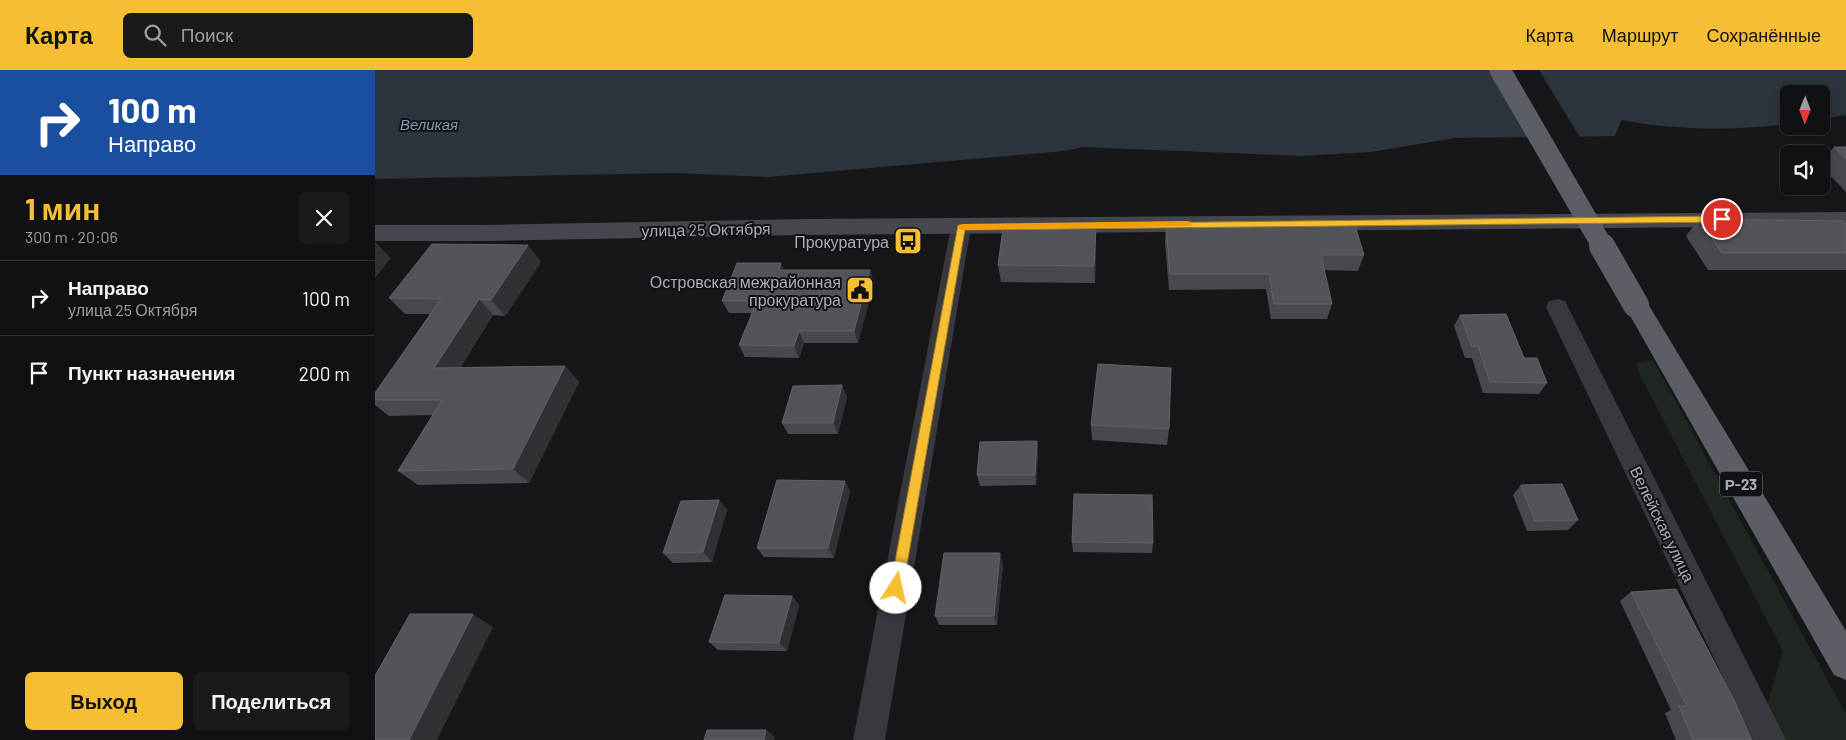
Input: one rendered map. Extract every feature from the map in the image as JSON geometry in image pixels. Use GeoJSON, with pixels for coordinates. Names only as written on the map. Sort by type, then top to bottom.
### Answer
{"type":"FeatureCollection","features":[{"type":"Feature","properties":{"kind":"highway","name":"Р-23"},"geometry":{"type":"LineString","coordinates":[[1500,70],[1846,663]]}},
{"type":"Feature","properties":{"kind":"main road","name":"улица 25 Октября"},"geometry":{"type":"LineString","coordinates":[[375,233],[471,234],[800,227],[1846,219]]}},
{"type":"Feature","properties":{"kind":"street"},"geometry":{"type":"LineString","coordinates":[[869,740],[961,227]]}},
{"type":"Feature","properties":{"kind":"street","name":"Велейская улица"},"geometry":{"type":"LineString","coordinates":[[1557,307],[1770,740]]}},
{"type":"Feature","properties":{"kind":"shaded area"},"geometry":{"type":"Polygon","coordinates":[[[1653,360],[1846,714],[1846,740],[1784,740],[1767,705],[1783,651],[1638,371],[1637,363],[1653,360]]]}},
{"type":"Feature","properties":{"kind":"water","name":"Великая"},"geometry":{"type":"Polygon","coordinates":[[[375,70],[1846,70],[1846,115],[1830,118],[1830,85],[1780,85],[1780,125],[1747,128],[1683,128],[1621,120],[1615,136],[1455,138],[1371,152],[1302,156],[1083,147],[1064,151],[768,177],[673,173],[375,179],[375,70]]]}},
{"type":"Feature","properties":{"kind":"pier"},"geometry":{"type":"Polygon","coordinates":[[[1490,70],[1539,70],[1581,139],[1529,139],[1490,70]]]}},
{"type":"Feature","properties":{"kind":"building"},"geometry":{"type":"Polygon","coordinates":[[[1834,147],[1846,147],[1846,159],[1834,147]]]}},
{"type":"Feature","properties":{"kind":"building"},"geometry":{"type":"Polygon","coordinates":[[[1699,219],[1843,221],[1846,224],[1846,253],[1722,253],[1699,219]]]}},
{"type":"Feature","properties":{"kind":"building"},"geometry":{"type":"Polygon","coordinates":[[[1261,222],[1354,222],[1364,255],[1321,255],[1332,304],[1274,304],[1269,274],[1170,274],[1166,226],[1261,226],[1261,222]]]}},
{"type":"Feature","properties":{"kind":"building"},"geometry":{"type":"Polygon","coordinates":[[[1003,228],[1096,228],[1094,266],[998,265],[1003,228]]]}},
{"type":"Feature","properties":{"kind":"building"},"geometry":{"type":"Polygon","coordinates":[[[432,244],[528,245],[491,300],[479,299],[434,368],[565,366],[513,469],[398,471],[442,400],[375,400],[375,393],[441,299],[389,298],[432,244]]]}},
{"type":"Feature","properties":{"kind":"building"},"geometry":{"type":"Polygon","coordinates":[[[737,263],[781,263],[779,270],[870,270],[854,331],[799,331],[794,346],[739,345],[757,301],[722,301],[737,263]]]}},
{"type":"Feature","properties":{"kind":"building"},"geometry":{"type":"Polygon","coordinates":[[[1506,314],[1524,358],[1537,358],[1547,383],[1490,382],[1478,346],[1472,347],[1460,315],[1506,314]]]}},
{"type":"Feature","properties":{"kind":"building"},"geometry":{"type":"Polygon","coordinates":[[[1098,364],[1171,368],[1169,429],[1091,425],[1098,364]]]}},
{"type":"Feature","properties":{"kind":"building"},"geometry":{"type":"Polygon","coordinates":[[[842,385],[833,423],[782,423],[793,386],[842,385]]]}},
{"type":"Feature","properties":{"kind":"building"},"geometry":{"type":"Polygon","coordinates":[[[1037,441],[1035,475],[977,475],[980,442],[1037,441]]]}},
{"type":"Feature","properties":{"kind":"building"},"geometry":{"type":"Polygon","coordinates":[[[777,480],[845,481],[828,548],[757,548],[777,480]]]}},
{"type":"Feature","properties":{"kind":"building"},"geometry":{"type":"Polygon","coordinates":[[[1562,484],[1578,520],[1535,521],[1521,485],[1562,484]]]}},
{"type":"Feature","properties":{"kind":"building"},"geometry":{"type":"Polygon","coordinates":[[[1074,494],[1152,495],[1153,543],[1072,542],[1074,494]]]}},
{"type":"Feature","properties":{"kind":"building"},"geometry":{"type":"Polygon","coordinates":[[[719,500],[703,552],[663,553],[681,501],[719,500]]]}},
{"type":"Feature","properties":{"kind":"building"},"geometry":{"type":"Polygon","coordinates":[[[944,553],[1000,553],[994,616],[935,616],[944,553]]]}},
{"type":"Feature","properties":{"kind":"building"},"geometry":{"type":"Polygon","coordinates":[[[1676,589],[1734,700],[1752,740],[1693,740],[1679,706],[1687,706],[1631,592],[1676,589]]]}},
{"type":"Feature","properties":{"kind":"building"},"geometry":{"type":"Polygon","coordinates":[[[725,595],[792,596],[779,643],[709,642],[725,595]]]}},
{"type":"Feature","properties":{"kind":"building"},"geometry":{"type":"Polygon","coordinates":[[[410,614],[473,614],[409,740],[375,740],[375,676],[410,614]]]}},
{"type":"Feature","properties":{"kind":"building"},"geometry":{"type":"Polygon","coordinates":[[[707,730],[766,730],[764,740],[704,740],[707,730]]]}},
{"type":"Feature","properties":{"kind":"slow traffic"},"geometry":{"type":"LineString","coordinates":[[962,227],[1187,224]]}},
{"type":"Feature","properties":{"kind":"place","name":"Прокуратура"},"geometry":{"type":"Point","coordinates":[908,241]}},
{"type":"Feature","properties":{"kind":"place","name":"Островская межрайонная прокуратура"},"geometry":{"type":"Point","coordinates":[860,290]}},
{"type":"Feature","properties":{"kind":"route"},"geometry":{"type":"LineString","coordinates":[[896,588],[961,227],[1722,219]]}}]}
